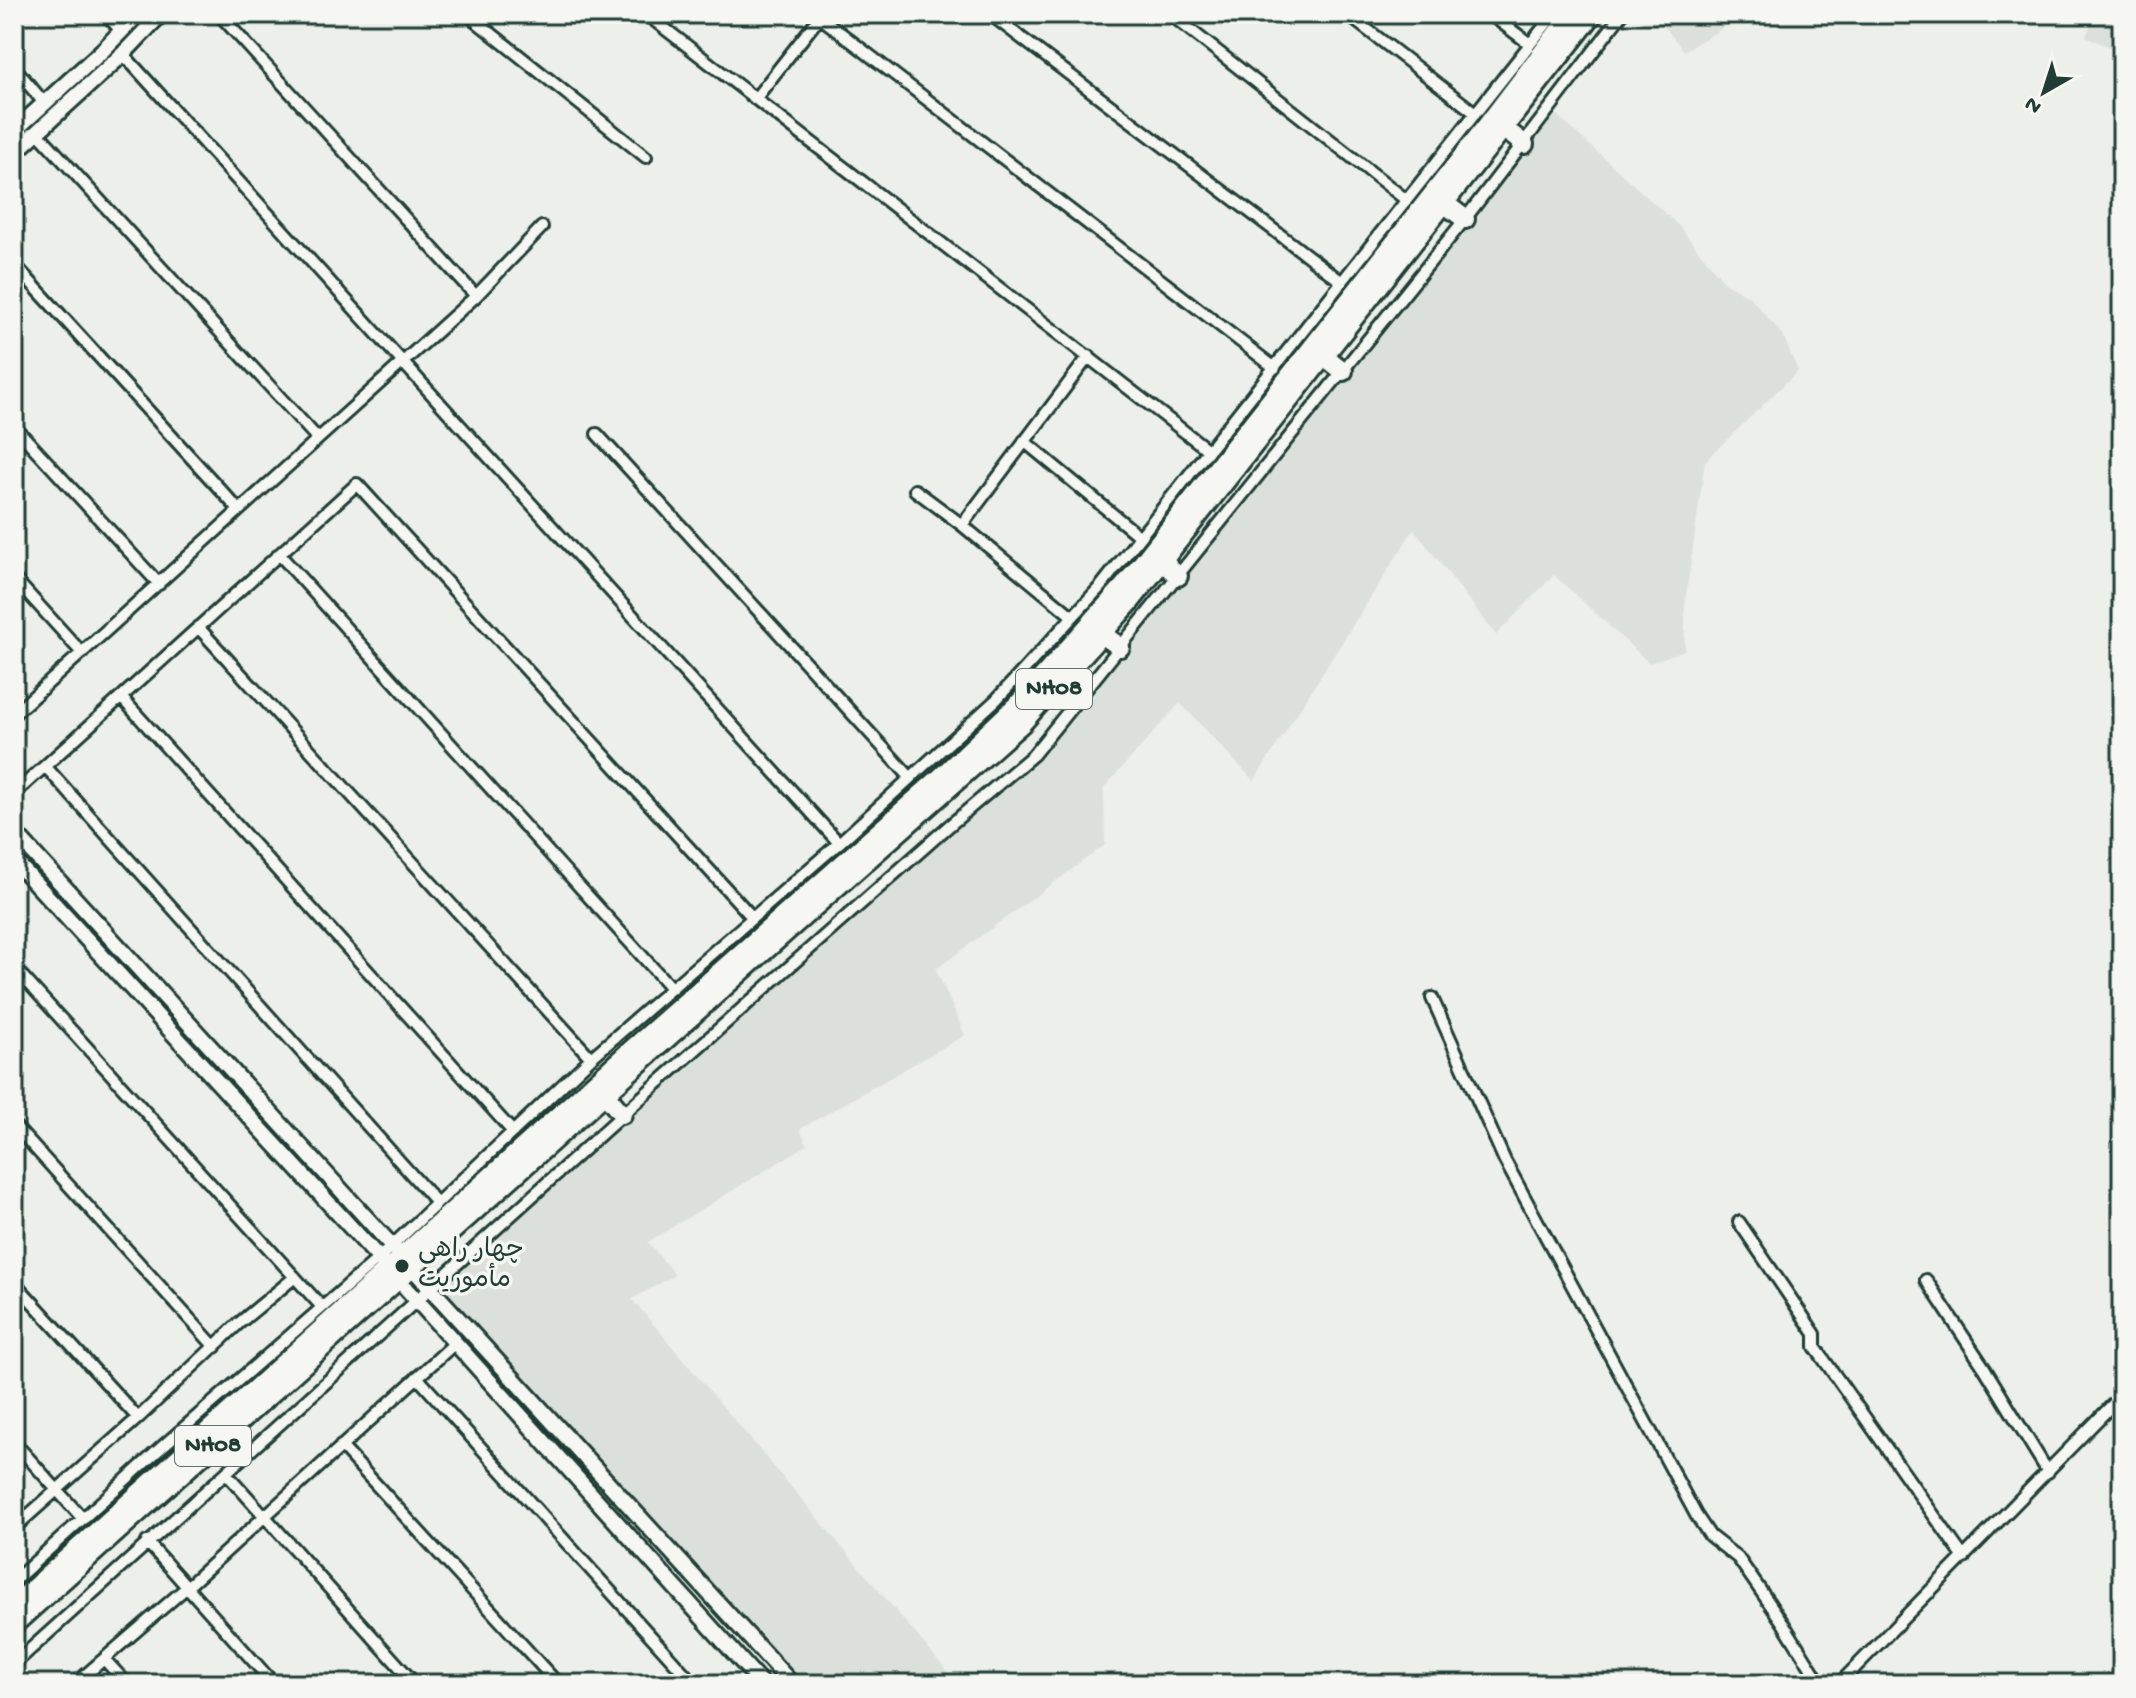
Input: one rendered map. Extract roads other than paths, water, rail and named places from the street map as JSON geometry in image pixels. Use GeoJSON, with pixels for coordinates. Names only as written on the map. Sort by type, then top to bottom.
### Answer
{"type":"FeatureCollection","features":[{"type":"Feature","properties":{"kind":"highway","name":"NH08"},"geometry":{"type":"LineString","coordinates":[[14,1606],[941,777],[1020,702],[1125,585],[1572,14]]}},
{"type":"Feature","properties":{"kind":"highway","name":"NH08"},"geometry":{"type":"LineString","coordinates":[[14,1624],[395,1263],[605,1094],[996,748],[1068,674],[1162,561],[1593,14]]}},
{"type":"Feature","properties":{"kind":"highway"},"geometry":{"type":"LineString","coordinates":[[1503,128],[1524,144]]}},
{"type":"Feature","properties":{"kind":"highway"},"geometry":{"type":"LineString","coordinates":[[1444,203],[1465,219]]}},
{"type":"Feature","properties":{"kind":"highway"},"geometry":{"type":"LineString","coordinates":[[1323,355],[1343,371]]}},
{"type":"Feature","properties":{"kind":"highway"},"geometry":{"type":"LineString","coordinates":[[1162,561],[1178,576]]}},
{"type":"Feature","properties":{"kind":"highway"},"geometry":{"type":"LineString","coordinates":[[1102,634],[1120,647]]}},
{"type":"Feature","properties":{"kind":"highway"},"geometry":{"type":"LineString","coordinates":[[605,1094],[622,1114]]}},
{"type":"Feature","properties":{"kind":"street"},"geometry":{"type":"LineString","coordinates":[[14,19],[19,14]]}},
{"type":"Feature","properties":{"kind":"street"},"geometry":{"type":"LineString","coordinates":[[106,14],[121,31]]}},
{"type":"Feature","properties":{"kind":"street"},"geometry":{"type":"LineString","coordinates":[[14,153],[123,54],[161,14]]}},
{"type":"Feature","properties":{"kind":"street"},"geometry":{"type":"LineString","coordinates":[[219,14],[476,296]]}},
{"type":"Feature","properties":{"kind":"street"},"geometry":{"type":"LineString","coordinates":[[467,14],[646,157]]}},
{"type":"Feature","properties":{"kind":"street"},"geometry":{"type":"LineString","coordinates":[[646,14],[1208,450]]}},
{"type":"Feature","properties":{"kind":"street"},"geometry":{"type":"LineString","coordinates":[[990,14],[1342,282]]}},
{"type":"Feature","properties":{"kind":"street"},"geometry":{"type":"LineString","coordinates":[[1170,14],[1405,199]]}},
{"type":"Feature","properties":{"kind":"street"},"geometry":{"type":"LineString","coordinates":[[1347,14],[1474,112]]}},
{"type":"Feature","properties":{"kind":"street"},"geometry":{"type":"LineString","coordinates":[[1490,14],[1530,44]]}},
{"type":"Feature","properties":{"kind":"street"},"geometry":{"type":"LineString","coordinates":[[14,1581],[321,1306],[395,1263],[437,1203],[591,1058],[839,843],[996,700],[1101,586],[1554,14]]}},
{"type":"Feature","properties":{"kind":"street"},"geometry":{"type":"LineString","coordinates":[[14,1664],[622,1114],[1033,755],[1465,219],[1622,14]]}},
{"type":"Feature","properties":{"kind":"street"},"geometry":{"type":"LineString","coordinates":[[755,99],[819,15],[1275,368]]}},
{"type":"Feature","properties":{"kind":"street"},"geometry":{"type":"LineString","coordinates":[[14,131],[135,17],[145,32]]}},
{"type":"Feature","properties":{"kind":"street"},"geometry":{"type":"LineString","coordinates":[[123,54],[839,843]]}},
{"type":"Feature","properties":{"kind":"street"},"geometry":{"type":"LineString","coordinates":[[14,67],[45,104]]}},
{"type":"Feature","properties":{"kind":"street"},"geometry":{"type":"LineString","coordinates":[[37,132],[318,439]]}},
{"type":"Feature","properties":{"kind":"street"},"geometry":{"type":"LineString","coordinates":[[14,714],[476,296],[542,227]]}},
{"type":"Feature","properties":{"kind":"street"},"geometry":{"type":"LineString","coordinates":[[14,264],[239,510]]}},
{"type":"Feature","properties":{"kind":"street"},"geometry":{"type":"LineString","coordinates":[[962,525],[1089,356]]}},
{"type":"Feature","properties":{"kind":"street"},"geometry":{"type":"LineString","coordinates":[[14,426],[159,584]]}},
{"type":"Feature","properties":{"kind":"street"},"geometry":{"type":"LineString","coordinates":[[597,434],[910,777]]}},
{"type":"Feature","properties":{"kind":"street"},"geometry":{"type":"LineString","coordinates":[[1024,441],[1139,536]]}},
{"type":"Feature","properties":{"kind":"street"},"geometry":{"type":"LineString","coordinates":[[14,794],[357,484],[752,917]]}},
{"type":"Feature","properties":{"kind":"street"},"geometry":{"type":"LineString","coordinates":[[915,490],[1072,616]]}},
{"type":"Feature","properties":{"kind":"street"},"geometry":{"type":"LineString","coordinates":[[279,554],[671,988]]}},
{"type":"Feature","properties":{"kind":"street"},"geometry":{"type":"LineString","coordinates":[[14,578],[82,653]]}},
{"type":"Feature","properties":{"kind":"street"},"geometry":{"type":"LineString","coordinates":[[198,627],[591,1058]]}},
{"type":"Feature","properties":{"kind":"street"},"geometry":{"type":"LineString","coordinates":[[121,697],[513,1132]]}},
{"type":"Feature","properties":{"kind":"street"},"geometry":{"type":"LineString","coordinates":[[45,766],[437,1203]]}},
{"type":"Feature","properties":{"kind":"street"},"geometry":{"type":"LineString","coordinates":[[14,832],[395,1263],[416,1301],[762,1684]]}},
{"type":"Feature","properties":{"kind":"street"},"geometry":{"type":"LineString","coordinates":[[26,845],[14,858],[395,1263],[429,1289],[792,1684]]}},
{"type":"Feature","properties":{"kind":"street"},"geometry":{"type":"LineString","coordinates":[[14,967],[321,1306]]}},
{"type":"Feature","properties":{"kind":"street"},"geometry":{"type":"LineString","coordinates":[[1432,998],[1505,1161],[1696,1515],[1710,1536],[1738,1558],[1821,1684]]}},
{"type":"Feature","properties":{"kind":"street"},"geometry":{"type":"LineString","coordinates":[[14,1125],[215,1347]]}},
{"type":"Feature","properties":{"kind":"street"},"geometry":{"type":"LineString","coordinates":[[1739,1222],[1815,1334],[1815,1347],[1964,1558]]}},
{"type":"Feature","properties":{"kind":"street"},"geometry":{"type":"LineString","coordinates":[[14,1528],[238,1324],[295,1277]]}},
{"type":"Feature","properties":{"kind":"street"},"geometry":{"type":"LineString","coordinates":[[1926,1280],[2048,1472]]}},
{"type":"Feature","properties":{"kind":"street"},"geometry":{"type":"LineString","coordinates":[[14,1282],[138,1418]]}},
{"type":"Feature","properties":{"kind":"street"},"geometry":{"type":"LineString","coordinates":[[75,1684],[187,1587],[455,1343]]}},
{"type":"Feature","properties":{"kind":"street"},"geometry":{"type":"LineString","coordinates":[[417,1377],[694,1684]]}},
{"type":"Feature","properties":{"kind":"street"},"geometry":{"type":"LineString","coordinates":[[1839,1684],[2122,1395]]}},
{"type":"Feature","properties":{"kind":"street"},"geometry":{"type":"LineString","coordinates":[[14,1442],[83,1519]]}},
{"type":"Feature","properties":{"kind":"street"},"geometry":{"type":"LineString","coordinates":[[341,1446],[558,1684]]}},
{"type":"Feature","properties":{"kind":"street"},"geometry":{"type":"LineString","coordinates":[[226,1473],[415,1684]]}},
{"type":"Feature","properties":{"kind":"street"},"geometry":{"type":"LineString","coordinates":[[147,1542],[274,1684]]}},
{"type":"Feature","properties":{"kind":"street"},"geometry":{"type":"LineString","coordinates":[[104,1659],[127,1684]]}},
{"type":"Feature","properties":{"kind":"place","name":"چهار راهی مأموریت"},"geometry":{"type":"Point","coordinates":[402,1266]}}]}
